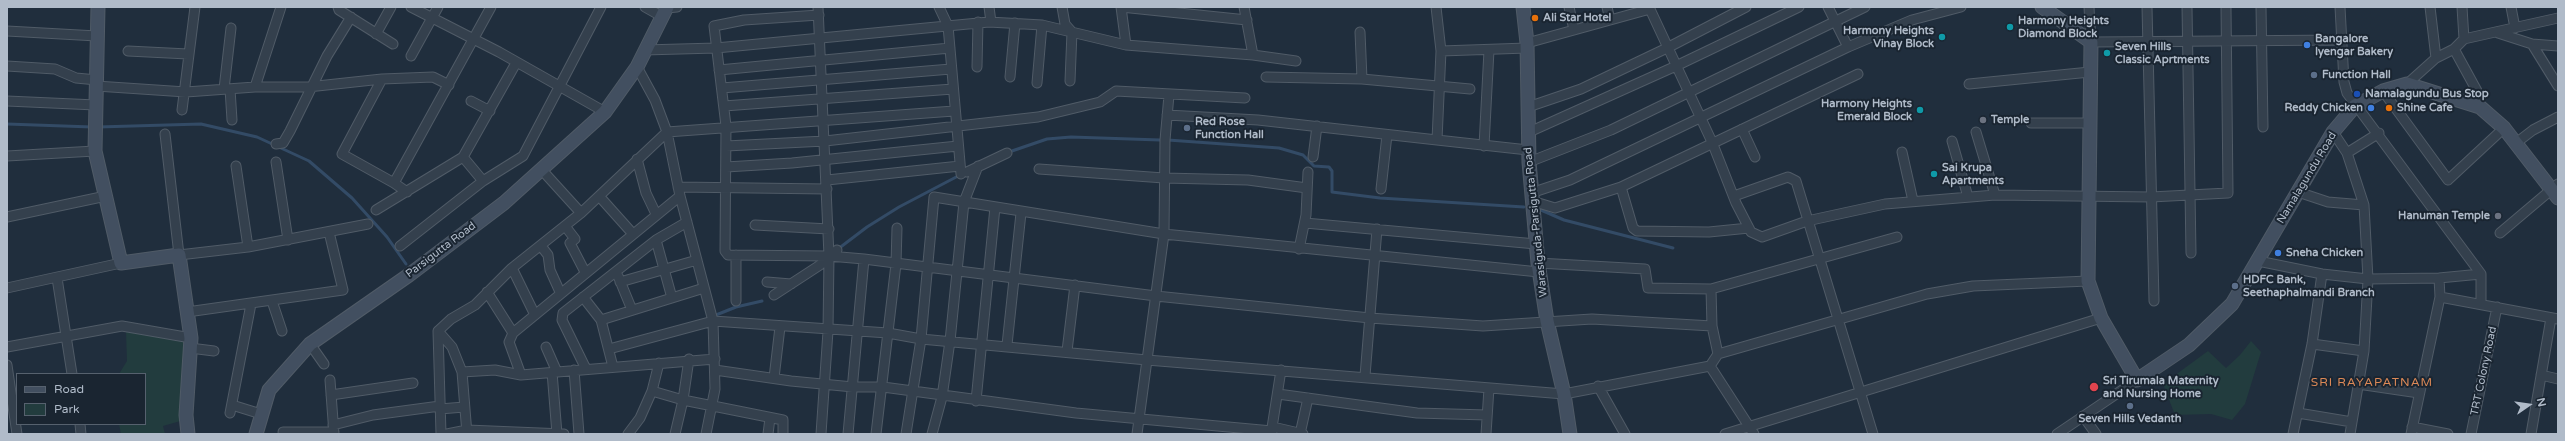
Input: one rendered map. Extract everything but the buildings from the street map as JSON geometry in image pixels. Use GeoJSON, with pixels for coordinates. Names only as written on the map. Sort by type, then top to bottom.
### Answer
{"type":"FeatureCollection","features":[{"type":"Feature","properties":{"kind":"street"},"geometry":{"type":"LineString","coordinates":[[98,7],[95,151],[120,264]]}},
{"type":"Feature","properties":{"kind":"street"},"geometry":{"type":"LineString","coordinates":[[182,110],[186,92],[188,54],[195,7]]}},
{"type":"Feature","properties":{"kind":"street"},"geometry":{"type":"LineString","coordinates":[[255,88],[281,7]]}},
{"type":"Feature","properties":{"kind":"street"},"geometry":{"type":"LineString","coordinates":[[338,7],[339,10],[393,44]]}},
{"type":"Feature","properties":{"kind":"street"},"geometry":{"type":"LineString","coordinates":[[376,34],[391,7]]}},
{"type":"Feature","properties":{"kind":"street"},"geometry":{"type":"LineString","coordinates":[[411,7],[431,19],[474,38],[605,112]]}},
{"type":"Feature","properties":{"kind":"street"},"geometry":{"type":"LineString","coordinates":[[411,56],[438,7]]}},
{"type":"Feature","properties":{"kind":"street"},"geometry":{"type":"LineString","coordinates":[[394,182],[491,7]]}},
{"type":"Feature","properties":{"kind":"street"},"geometry":{"type":"LineString","coordinates":[[400,246],[483,181],[523,156],[601,7]]}},
{"type":"Feature","properties":{"kind":"street"},"geometry":{"type":"LineString","coordinates":[[645,7],[668,9]]}},
{"type":"Feature","properties":{"kind":"street"},"geometry":{"type":"LineString","coordinates":[[939,7],[940,14],[948,26],[954,111],[958,146],[963,171]]}},
{"type":"Feature","properties":{"kind":"street"},"geometry":{"type":"LineString","coordinates":[[989,7],[991,22]]}},
{"type":"Feature","properties":{"kind":"street"},"geometry":{"type":"LineString","coordinates":[[1062,7],[1065,24],[1072,32],[1070,81]]}},
{"type":"Feature","properties":{"kind":"street"},"geometry":{"type":"LineString","coordinates":[[1126,45],[1121,7],[1176,10],[1248,20]]}},
{"type":"Feature","properties":{"kind":"street"},"geometry":{"type":"LineString","coordinates":[[1244,7],[1248,20],[1252,55]]}},
{"type":"Feature","properties":{"kind":"street"},"geometry":{"type":"LineString","coordinates":[[1436,7],[1441,51],[1437,140]]}},
{"type":"Feature","properties":{"kind":"street","name":"Warasiguda-Parsigutta Road"},"geometry":{"type":"LineString","coordinates":[[1523,7],[1527,45],[1529,156],[1536,244],[1547,321],[1564,394],[1570,434]]}},
{"type":"Feature","properties":{"kind":"street"},"geometry":{"type":"LineString","coordinates":[[1569,7],[1574,30]]}},
{"type":"Feature","properties":{"kind":"street"},"geometry":{"type":"LineString","coordinates":[[1607,7],[1610,20]]}},
{"type":"Feature","properties":{"kind":"street"},"geometry":{"type":"LineString","coordinates":[[1528,107],[1581,89],[1667,48],[1746,7]]}},
{"type":"Feature","properties":{"kind":"street"},"geometry":{"type":"LineString","coordinates":[[1528,133],[1676,66],[1799,7]]}},
{"type":"Feature","properties":{"kind":"street"},"geometry":{"type":"LineString","coordinates":[[1828,7],[1848,47]]}},
{"type":"Feature","properties":{"kind":"street"},"geometry":{"type":"LineString","coordinates":[[1167,115],[1258,120],[1317,126],[1484,146],[1529,156],[1611,130],[1865,7]]}},
{"type":"Feature","properties":{"kind":"street"},"geometry":{"type":"LineString","coordinates":[[1532,197],[1848,47],[1912,20],[1958,7]]}},
{"type":"Feature","properties":{"kind":"street"},"geometry":{"type":"LineString","coordinates":[[2042,7],[2090,42],[2341,40]]}},
{"type":"Feature","properties":{"kind":"street"},"geometry":{"type":"LineString","coordinates":[[2057,434],[2138,380],[2101,318],[2088,281],[2090,72],[2089,7]]}},
{"type":"Feature","properties":{"kind":"street"},"geometry":{"type":"LineString","coordinates":[[2147,7],[2154,301]]}},
{"type":"Feature","properties":{"kind":"street"},"geometry":{"type":"LineString","coordinates":[[2187,7],[2191,253]]}},
{"type":"Feature","properties":{"kind":"street"},"geometry":{"type":"LineString","coordinates":[[1441,51],[1489,50],[1527,45],[1650,8],[1667,48],[1712,142],[1749,228],[1751,232],[1762,237],[1806,221],[1885,204],[1914,201],[1995,195],[2044,194],[2088,197],[2228,193],[2226,7]]}},
{"type":"Feature","properties":{"kind":"street"},"geometry":{"type":"LineString","coordinates":[[2261,7],[2263,128]]}},
{"type":"Feature","properties":{"kind":"street"},"geometry":{"type":"LineString","coordinates":[[2340,7],[2344,82],[2355,106],[2379,134],[2481,274],[2481,304]]}},
{"type":"Feature","properties":{"kind":"street"},"geometry":{"type":"LineString","coordinates":[[2430,7],[2436,58]]}},
{"type":"Feature","properties":{"kind":"street"},"geometry":{"type":"LineString","coordinates":[[2462,7],[2464,39]]}},
{"type":"Feature","properties":{"kind":"street"},"geometry":{"type":"LineString","coordinates":[[2511,7],[2515,28]]}},
{"type":"Feature","properties":{"kind":"street","name":"Parsigutta Road"},"geometry":{"type":"LineString","coordinates":[[256,434],[269,390],[310,344],[409,275],[504,203],[605,112],[637,67],[644,50],[668,9]]}},
{"type":"Feature","properties":{"kind":"street"},"geometry":{"type":"LineString","coordinates":[[821,434],[833,253],[828,229],[819,11],[744,20],[714,26],[726,126],[725,251],[728,255],[833,253],[896,264],[989,273],[1156,296],[1370,318],[1483,326],[1592,319],[1712,326]]}},
{"type":"Feature","properties":{"kind":"street"},"geometry":{"type":"LineString","coordinates":[[276,144],[283,143],[312,87],[351,18]]}},
{"type":"Feature","properties":{"kind":"street"},"geometry":{"type":"LineString","coordinates":[[2407,84],[2436,58],[2454,49],[2464,39],[2498,33],[2558,18]]}},
{"type":"Feature","properties":{"kind":"street"},"geometry":{"type":"LineString","coordinates":[[977,66],[978,22]]}},
{"type":"Feature","properties":{"kind":"street"},"geometry":{"type":"LineString","coordinates":[[644,50],[716,48],[820,39],[978,22],[991,22],[1042,25],[1126,45],[1252,55],[1296,61]]}},
{"type":"Feature","properties":{"kind":"street"},"geometry":{"type":"LineString","coordinates":[[1010,77],[1015,23]]}},
{"type":"Feature","properties":{"kind":"street"},"geometry":{"type":"LineString","coordinates":[[1037,83],[1042,25]]}},
{"type":"Feature","properties":{"kind":"street"},"geometry":{"type":"LineString","coordinates":[[231,28],[227,89],[232,120]]}},
{"type":"Feature","properties":{"kind":"street"},"geometry":{"type":"LineString","coordinates":[[7,31],[97,36]]}},
{"type":"Feature","properties":{"kind":"street"},"geometry":{"type":"LineString","coordinates":[[1360,32],[1362,79]]}},
{"type":"Feature","properties":{"kind":"street"},"geometry":{"type":"LineString","coordinates":[[2498,33],[2532,44],[2558,46]]}},
{"type":"Feature","properties":{"kind":"street"},"geometry":{"type":"LineString","coordinates":[[2532,44],[2558,86]]}},
{"type":"Feature","properties":{"kind":"street"},"geometry":{"type":"LineString","coordinates":[[719,70],[950,48]]}},
{"type":"Feature","properties":{"kind":"street"},"geometry":{"type":"LineString","coordinates":[[2454,49],[2477,91],[2480,107]]}},
{"type":"Feature","properties":{"kind":"street"},"geometry":{"type":"LineString","coordinates":[[1484,146],[1489,50]]}},
{"type":"Feature","properties":{"kind":"street"},"geometry":{"type":"LineString","coordinates":[[128,51],[188,54]]}},
{"type":"Feature","properties":{"kind":"street"},"geometry":{"type":"LineString","coordinates":[[376,210],[463,157],[516,62]]}},
{"type":"Feature","properties":{"kind":"street"},"geometry":{"type":"LineString","coordinates":[[7,66],[55,69],[76,78],[96,83],[186,92],[227,89],[312,87],[382,79],[433,77],[448,85]]}},
{"type":"Feature","properties":{"kind":"street"},"geometry":{"type":"LineString","coordinates":[[637,67],[655,100],[667,132],[686,222],[713,321],[715,370],[712,405],[706,434]]}},
{"type":"Feature","properties":{"kind":"street"},"geometry":{"type":"LineString","coordinates":[[722,88],[951,69]]}},
{"type":"Feature","properties":{"kind":"street"},"geometry":{"type":"LineString","coordinates":[[1969,84],[2090,72]]}},
{"type":"Feature","properties":{"kind":"street"},"geometry":{"type":"LineString","coordinates":[[1532,197],[1555,208],[1578,203],[1621,187],[1712,142],[1858,74]]}},
{"type":"Feature","properties":{"kind":"street"},"geometry":{"type":"LineString","coordinates":[[1266,77],[1362,79],[1470,89]]}},
{"type":"Feature","properties":{"kind":"street"},"geometry":{"type":"LineString","coordinates":[[382,79],[342,154],[394,182],[407,192]]}},
{"type":"Feature","properties":{"kind":"street"},"geometry":{"type":"LineString","coordinates":[[2407,84],[2480,107],[2504,128],[2556,191],[2500,233]]}},
{"type":"Feature","properties":{"kind":"street","name":"Namalagundu Road"},"geometry":{"type":"LineString","coordinates":[[2138,380],[2189,345],[2232,304],[2333,132],[2355,106],[2383,91],[2407,84]]}},
{"type":"Feature","properties":{"kind":"street"},"geometry":{"type":"LineString","coordinates":[[724,106],[823,101],[953,89]]}},
{"type":"Feature","properties":{"kind":"street"},"geometry":{"type":"LineString","coordinates":[[726,146],[825,141],[1038,117],[1100,102],[1116,91],[1245,98]]}},
{"type":"Feature","properties":{"kind":"street"},"geometry":{"type":"LineString","coordinates":[[2383,91],[2448,180],[2504,128]]}},
{"type":"Feature","properties":{"kind":"street"},"geometry":{"type":"LineString","coordinates":[[1137,434],[1164,234],[1164,178],[1169,95]]}},
{"type":"Feature","properties":{"kind":"street"},"geometry":{"type":"LineString","coordinates":[[7,101],[96,105]]}},
{"type":"Feature","properties":{"kind":"street"},"geometry":{"type":"LineString","coordinates":[[472,101],[490,111]]}},
{"type":"Feature","properties":{"kind":"street"},"geometry":{"type":"LineString","coordinates":[[441,434],[438,331],[451,319],[475,305],[512,268],[580,213],[667,132],[726,126],[954,111]]}},
{"type":"Feature","properties":{"kind":"street"},"geometry":{"type":"LineString","coordinates":[[2516,143],[2533,130],[2558,117]]}},
{"type":"Feature","properties":{"kind":"street"},"geometry":{"type":"LineString","coordinates":[[2031,123],[2089,123]]}},
{"type":"Feature","properties":{"kind":"street"},"geometry":{"type":"LineString","coordinates":[[1313,157],[1317,126]]}},
{"type":"Feature","properties":{"kind":"street"},"geometry":{"type":"LineString","coordinates":[[1742,129],[1755,157]]}},
{"type":"Feature","properties":{"kind":"street"},"geometry":{"type":"LineString","coordinates":[[1976,132],[1995,195]]}},
{"type":"Feature","properties":{"kind":"street"},"geometry":{"type":"LineString","coordinates":[[2333,132],[2347,153],[2364,205],[2368,279],[2364,351],[2350,434]]}},
{"type":"Feature","properties":{"kind":"street"},"geometry":{"type":"LineString","coordinates":[[166,134],[190,343],[186,415],[188,434]]}},
{"type":"Feature","properties":{"kind":"street"},"geometry":{"type":"LineString","coordinates":[[2347,153],[2379,134]]}},
{"type":"Feature","properties":{"kind":"street"},"geometry":{"type":"LineString","coordinates":[[1381,189],[1387,135]]}},
{"type":"Feature","properties":{"kind":"street"},"geometry":{"type":"LineString","coordinates":[[1952,141],[1968,197]]}},
{"type":"Feature","properties":{"kind":"street"},"geometry":{"type":"LineString","coordinates":[[726,167],[792,163],[936,150],[958,146]]}},
{"type":"Feature","properties":{"kind":"street"},"geometry":{"type":"LineString","coordinates":[[7,156],[95,151]]}},
{"type":"Feature","properties":{"kind":"street"},"geometry":{"type":"LineString","coordinates":[[1902,152],[1914,201]]}},
{"type":"Feature","properties":{"kind":"street"},"geometry":{"type":"LineString","coordinates":[[827,180],[963,171],[1007,153]]}},
{"type":"Feature","properties":{"kind":"street"},"geometry":{"type":"LineString","coordinates":[[463,157],[483,181]]}},
{"type":"Feature","properties":{"kind":"street"},"geometry":{"type":"LineString","coordinates":[[637,159],[646,193],[656,214]]}},
{"type":"Feature","properties":{"kind":"street"},"geometry":{"type":"LineString","coordinates":[[276,162],[288,240]]}},
{"type":"Feature","properties":{"kind":"street"},"geometry":{"type":"LineString","coordinates":[[236,166],[248,247]]}},
{"type":"Feature","properties":{"kind":"street"},"geometry":{"type":"LineString","coordinates":[[932,434],[942,397],[950,340],[964,202],[978,166]]}},
{"type":"Feature","properties":{"kind":"street"},"geometry":{"type":"LineString","coordinates":[[1039,169],[1164,178],[1248,180],[1307,188]]}},
{"type":"Feature","properties":{"kind":"street"},"geometry":{"type":"LineString","coordinates":[[541,170],[580,213]]}},
{"type":"Feature","properties":{"kind":"street"},"geometry":{"type":"LineString","coordinates":[[1300,249],[1305,223],[1308,172]]}},
{"type":"Feature","properties":{"kind":"street"},"geometry":{"type":"LineString","coordinates":[[1734,196],[1791,177],[1796,181],[1806,221],[1873,434]]}},
{"type":"Feature","properties":{"kind":"street"},"geometry":{"type":"LineString","coordinates":[[678,187],[726,189],[827,189]]}},
{"type":"Feature","properties":{"kind":"street"},"geometry":{"type":"LineString","coordinates":[[1621,187],[1633,228],[1637,231],[1709,232],[1749,228]]}},
{"type":"Feature","properties":{"kind":"street"},"geometry":{"type":"LineString","coordinates":[[2298,192],[2328,202],[2364,205]]}},
{"type":"Feature","properties":{"kind":"street"},"geometry":{"type":"LineString","coordinates":[[7,217],[106,196]]}},
{"type":"Feature","properties":{"kind":"street"},"geometry":{"type":"LineString","coordinates":[[599,196],[633,234]]}},
{"type":"Feature","properties":{"kind":"street"},"geometry":{"type":"LineString","coordinates":[[521,375],[510,342],[513,333],[534,313],[680,196]]}},
{"type":"Feature","properties":{"kind":"street"},"geometry":{"type":"LineString","coordinates":[[906,434],[921,339],[934,197],[1021,213],[1164,234],[1375,257],[1539,268],[1645,269],[1648,288],[1711,289],[1897,237]]}},
{"type":"Feature","properties":{"kind":"street"},"geometry":{"type":"LineString","coordinates":[[976,401],[995,207]]}},
{"type":"Feature","properties":{"kind":"street"},"geometry":{"type":"LineString","coordinates":[[1007,345],[1013,277],[1021,213]]}},
{"type":"Feature","properties":{"kind":"street"},"geometry":{"type":"LineString","coordinates":[[586,369],[561,316],[656,240],[686,222]]}},
{"type":"Feature","properties":{"kind":"street"},"geometry":{"type":"LineString","coordinates":[[1305,223],[1536,244]]}},
{"type":"Feature","properties":{"kind":"street"},"geometry":{"type":"LineString","coordinates":[[7,288],[120,264],[248,247],[368,224]]}},
{"type":"Feature","properties":{"kind":"street"},"geometry":{"type":"LineString","coordinates":[[755,225],[828,229]]}},
{"type":"Feature","properties":{"kind":"street"},"geometry":{"type":"LineString","coordinates":[[565,226],[575,239],[570,243],[585,272]]}},
{"type":"Feature","properties":{"kind":"street"},"geometry":{"type":"LineString","coordinates":[[876,434],[883,387],[896,264],[897,228]]}},
{"type":"Feature","properties":{"kind":"street"},"geometry":{"type":"LineString","coordinates":[[1365,376],[1377,229]]}},
{"type":"Feature","properties":{"kind":"street"},"geometry":{"type":"LineString","coordinates":[[187,312],[343,290],[329,232]]}},
{"type":"Feature","properties":{"kind":"street"},"geometry":{"type":"LineString","coordinates":[[656,240],[672,298]]}},
{"type":"Feature","properties":{"kind":"street"},"geometry":{"type":"LineString","coordinates":[[541,246],[548,255],[550,270],[560,292]]}},
{"type":"Feature","properties":{"kind":"street"},"geometry":{"type":"LineString","coordinates":[[774,295],[820,265],[833,253]]}},
{"type":"Feature","properties":{"kind":"street"},"geometry":{"type":"LineString","coordinates":[[736,255],[736,301]]}},
{"type":"Feature","properties":{"kind":"street"},"geometry":{"type":"LineString","coordinates":[[848,434],[864,259]]}},
{"type":"Feature","properties":{"kind":"street"},"geometry":{"type":"LineString","coordinates":[[620,282],[697,260]]}},
{"type":"Feature","properties":{"kind":"street"},"geometry":{"type":"LineString","coordinates":[[2258,261],[2322,274],[2368,279],[2438,278],[2481,274]]}},
{"type":"Feature","properties":{"kind":"street"},"geometry":{"type":"LineString","coordinates":[[512,268],[534,313]]}},
{"type":"Feature","properties":{"kind":"street"},"geometry":{"type":"LineString","coordinates":[[615,272],[632,310]]}},
{"type":"Feature","properties":{"kind":"street"},"geometry":{"type":"LineString","coordinates":[[2293,434],[2312,344],[2322,274]]}},
{"type":"Feature","properties":{"kind":"street"},"geometry":{"type":"LineString","coordinates":[[57,278],[72,373]]}},
{"type":"Feature","properties":{"kind":"street"},"geometry":{"type":"LineString","coordinates":[[2438,278],[2440,297],[2412,430],[2448,434]]}},
{"type":"Feature","properties":{"kind":"street"},"geometry":{"type":"LineString","coordinates":[[609,349],[713,321],[780,327],[888,333],[921,339],[1007,345],[1147,360],[1365,376],[1564,394],[1598,386],[1710,366],[1718,354],[1927,294],[1973,286],[2088,281]]}},
{"type":"Feature","properties":{"kind":"street"},"geometry":{"type":"LineString","coordinates":[[767,282],[791,284]]}},
{"type":"Feature","properties":{"kind":"street"},"geometry":{"type":"LineString","coordinates":[[1066,351],[1075,285]]}},
{"type":"Feature","properties":{"kind":"street"},"geometry":{"type":"LineString","coordinates":[[601,320],[704,288]]}},
{"type":"Feature","properties":{"kind":"street"},"geometry":{"type":"LineString","coordinates":[[1711,289],[1712,326],[1718,354]]}},
{"type":"Feature","properties":{"kind":"street"},"geometry":{"type":"LineString","coordinates":[[487,292],[513,333]]}},
{"type":"Feature","properties":{"kind":"street"},"geometry":{"type":"LineString","coordinates":[[584,297],[601,320],[613,367]]}},
{"type":"Feature","properties":{"kind":"street"},"geometry":{"type":"LineString","coordinates":[[2440,297],[2554,319],[2541,375],[2531,434]]}},
{"type":"Feature","properties":{"kind":"street"},"geometry":{"type":"LineString","coordinates":[[272,301],[282,331]]}},
{"type":"Feature","properties":{"kind":"street"},"geometry":{"type":"LineString","coordinates":[[251,304],[231,409],[261,414]]}},
{"type":"Feature","properties":{"kind":"street","name":"TRT Colony Road"},"geometry":{"type":"LineString","coordinates":[[2471,434],[2497,307]]}},
{"type":"Feature","properties":{"kind":"street"},"geometry":{"type":"LineString","coordinates":[[1725,434],[1752,431],[1859,393],[2101,318]]}},
{"type":"Feature","properties":{"kind":"street"},"geometry":{"type":"LineString","coordinates":[[7,347],[66,338],[122,326],[190,343],[214,351]]}},
{"type":"Feature","properties":{"kind":"street"},"geometry":{"type":"LineString","coordinates":[[774,378],[780,327]]}},
{"type":"Feature","properties":{"kind":"street"},"geometry":{"type":"LineString","coordinates":[[438,331],[452,347],[462,372],[467,432]]}},
{"type":"Feature","properties":{"kind":"street"},"geometry":{"type":"LineString","coordinates":[[310,344],[324,364]]}},
{"type":"Feature","properties":{"kind":"street"},"geometry":{"type":"LineString","coordinates":[[2312,344],[2364,351]]}},
{"type":"Feature","properties":{"kind":"street"},"geometry":{"type":"LineString","coordinates":[[447,434],[492,432],[559,434],[554,372],[546,347]]}},
{"type":"Feature","properties":{"kind":"street"},"geometry":{"type":"LineString","coordinates":[[462,372],[495,370],[521,375],[715,359]]}},
{"type":"Feature","properties":{"kind":"street"},"geometry":{"type":"LineString","coordinates":[[674,434],[683,400],[689,360]]}},
{"type":"Feature","properties":{"kind":"street"},"geometry":{"type":"LineString","coordinates":[[628,434],[640,418],[652,391],[659,363]]}},
{"type":"Feature","properties":{"kind":"street"},"geometry":{"type":"LineString","coordinates":[[7,365],[16,434]]}},
{"type":"Feature","properties":{"kind":"street"},"geometry":{"type":"LineString","coordinates":[[1710,366],[1752,431]]}},
{"type":"Feature","properties":{"kind":"street"},"geometry":{"type":"LineString","coordinates":[[574,370],[579,434]]}},
{"type":"Feature","properties":{"kind":"street"},"geometry":{"type":"LineString","coordinates":[[715,370],[853,387],[883,387],[914,391],[942,397],[1140,420],[1301,434],[1308,398]]}},
{"type":"Feature","properties":{"kind":"street"},"geometry":{"type":"LineString","coordinates":[[1272,431],[1281,370]]}},
{"type":"Feature","properties":{"kind":"street"},"geometry":{"type":"LineString","coordinates":[[2541,375],[2558,379]]}},
{"type":"Feature","properties":{"kind":"street"},"geometry":{"type":"LineString","coordinates":[[330,380],[333,430]]}},
{"type":"Feature","properties":{"kind":"street"},"geometry":{"type":"LineString","coordinates":[[331,395],[413,383]]}},
{"type":"Feature","properties":{"kind":"street"},"geometry":{"type":"LineString","coordinates":[[2358,384],[2419,393]]}},
{"type":"Feature","properties":{"kind":"street"},"geometry":{"type":"LineString","coordinates":[[1598,386],[1625,434]]}},
{"type":"Feature","properties":{"kind":"street"},"geometry":{"type":"LineString","coordinates":[[1486,434],[1486,415],[1489,388]]}},
{"type":"Feature","properties":{"kind":"street"},"geometry":{"type":"LineString","coordinates":[[652,391],[683,400],[784,421],[783,434]]}},
{"type":"Feature","properties":{"kind":"street"},"geometry":{"type":"LineString","coordinates":[[1278,394],[1417,414],[1486,415]]}},
{"type":"Feature","properties":{"kind":"street"},"geometry":{"type":"LineString","coordinates":[[283,432],[333,430],[373,415],[464,407]]}},
{"type":"Feature","properties":{"kind":"street"},"geometry":{"type":"LineString","coordinates":[[2298,413],[2352,422]]}},
{"type":"Feature","properties":{"kind":"street"},"geometry":{"type":"LineString","coordinates":[[2083,416],[2096,434]]}},
{"type":"Feature","properties":{"kind":"street"},"geometry":{"type":"LineString","coordinates":[[768,434],[770,418]]}},
{"type":"Feature","properties":{"kind":"green space"},"geometry":{"type":"Polygon","coordinates":[[[133,331],[187,340],[184,420],[163,426],[165,434],[121,434],[119,425],[146,425],[146,373],[120,373],[127,361],[126,332],[133,331]]]}},
{"type":"Feature","properties":{"kind":"green space"},"geometry":{"type":"Polygon","coordinates":[[[2251,341],[2261,352],[2245,404],[2232,420],[2211,414],[2175,415],[2163,384],[2208,351],[2226,368],[2240,355],[2251,341]]]}},
{"type":"Feature","properties":{"kind":"waterway"},"geometry":{"type":"LineString","coordinates":[[7,124],[92,127]]}},
{"type":"Feature","properties":{"kind":"waterway"},"geometry":{"type":"LineString","coordinates":[[98,127],[201,124],[257,137],[309,161],[352,198],[387,237],[406,264]]}},
{"type":"Feature","properties":{"kind":"waterway"},"geometry":{"type":"LineString","coordinates":[[1009,152],[1047,139],[1071,137],[1160,140]]}},
{"type":"Feature","properties":{"kind":"waterway"},"geometry":{"type":"LineString","coordinates":[[1168,140],[1279,148],[1303,155],[1314,166],[1329,167],[1332,171],[1332,192],[1380,198],[1524,207]]}},
{"type":"Feature","properties":{"kind":"waterway"},"geometry":{"type":"LineString","coordinates":[[838,249],[867,227],[899,207],[960,175]]}},
{"type":"Feature","properties":{"kind":"waterway"},"geometry":{"type":"LineString","coordinates":[[1541,210],[1564,220],[1673,248]]}},
{"type":"Feature","properties":{"kind":"waterway"},"geometry":{"type":"LineString","coordinates":[[716,315],[736,307],[762,301]]}},
{"type":"Feature","properties":{"kind":"place","name":"Ali Star Hotel"},"geometry":{"type":"Point","coordinates":[1535,18]}},
{"type":"Feature","properties":{"kind":"place","name":"Harmony Heights Diamond Block"},"geometry":{"type":"Point","coordinates":[2010,27]}},
{"type":"Feature","properties":{"kind":"place","name":"Harmony Heights Vinay Block"},"geometry":{"type":"Point","coordinates":[1942,37]}},
{"type":"Feature","properties":{"kind":"place","name":"Bangalore Iyengar Bakery"},"geometry":{"type":"Point","coordinates":[2307,45]}},
{"type":"Feature","properties":{"kind":"place","name":"Seven Hills Classic Aprtments"},"geometry":{"type":"Point","coordinates":[2107,53]}},
{"type":"Feature","properties":{"kind":"place","name":"Function Hall"},"geometry":{"type":"Point","coordinates":[2314,75]}},
{"type":"Feature","properties":{"kind":"place","name":"Namalagundu Bus Stop"},"geometry":{"type":"Point","coordinates":[2357,94]}},
{"type":"Feature","properties":{"kind":"place","name":"Reddy Chicken"},"geometry":{"type":"Point","coordinates":[2371,108]}},
{"type":"Feature","properties":{"kind":"place","name":"Shine Cafe"},"geometry":{"type":"Point","coordinates":[2389,108]}},
{"type":"Feature","properties":{"kind":"place","name":"Harmony Heights Emerald Block"},"geometry":{"type":"Point","coordinates":[1920,110]}},
{"type":"Feature","properties":{"kind":"place","name":"Temple"},"geometry":{"type":"Point","coordinates":[1983,120]}},
{"type":"Feature","properties":{"kind":"place","name":"Red Rose Function Hall"},"geometry":{"type":"Point","coordinates":[1187,128]}},
{"type":"Feature","properties":{"kind":"place","name":"Sai Krupa Apartments"},"geometry":{"type":"Point","coordinates":[1934,174]}},
{"type":"Feature","properties":{"kind":"place","name":"Hanuman Temple"},"geometry":{"type":"Point","coordinates":[2498,216]}},
{"type":"Feature","properties":{"kind":"place","name":"Sneha Chicken"},"geometry":{"type":"Point","coordinates":[2278,253]}},
{"type":"Feature","properties":{"kind":"place","name":"HDFC Bank, Seethaphalmandi Branch"},"geometry":{"type":"Point","coordinates":[2235,286]}},
{"type":"Feature","properties":{"kind":"place","name":"Sri Tirumala Maternity and Nursing Home"},"geometry":{"type":"Point","coordinates":[2094,387]}},
{"type":"Feature","properties":{"kind":"place","name":"Seven Hills Vedanth"},"geometry":{"type":"Point","coordinates":[2130,406]}},
{"type":"Feature","properties":{"kind":"district","name":"SRI RAYAPATNAM"},"geometry":{"type":"Point","coordinates":[2372,383]}}]}
